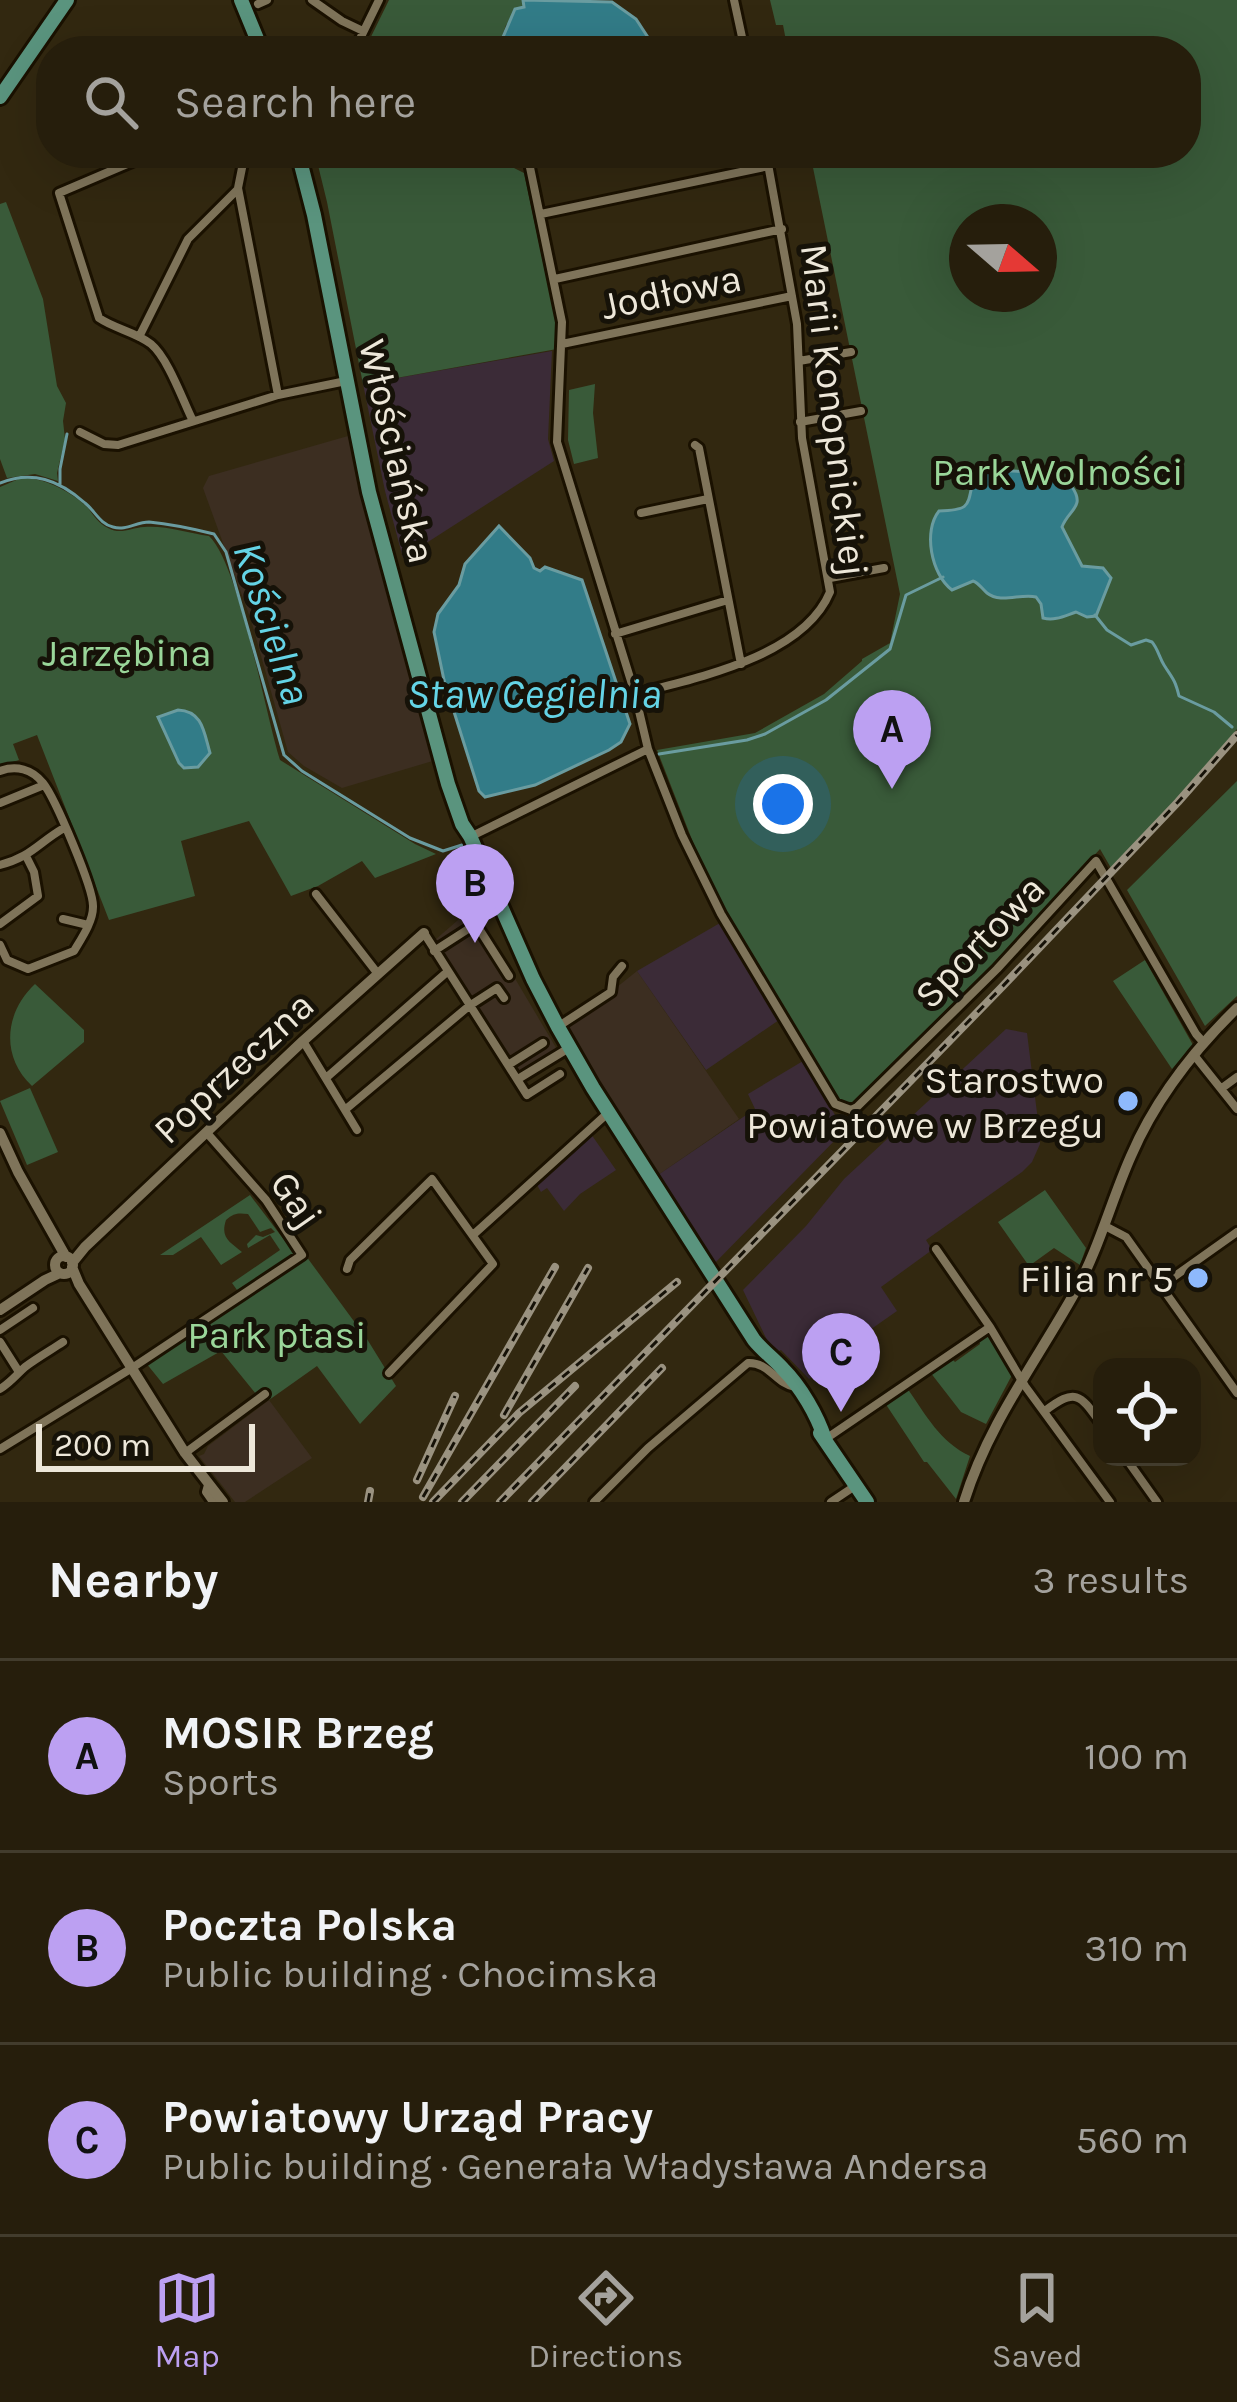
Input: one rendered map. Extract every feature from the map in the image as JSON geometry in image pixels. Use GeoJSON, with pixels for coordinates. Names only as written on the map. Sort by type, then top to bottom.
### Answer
{"type":"FeatureCollection","features":[{"type":"Feature","properties":{"kind":"main road"},"geometry":{"type":"LineString","coordinates":[[38,36],[57,0]]}},
{"type":"Feature","properties":{"kind":"main road"},"geometry":{"type":"LineString","coordinates":[[41,36],[67,0]]}},
{"type":"Feature","properties":{"kind":"main road"},"geometry":{"type":"LineString","coordinates":[[241,0],[256,36]]}},
{"type":"Feature","properties":{"kind":"main road"},"geometry":{"type":"LineString","coordinates":[[30,52],[36,40]]}},
{"type":"Feature","properties":{"kind":"main road"},"geometry":{"type":"LineString","coordinates":[[0,97],[36,44]]}},
{"type":"Feature","properties":{"kind":"main road","name":"Włościańska"},"geometry":{"type":"LineString","coordinates":[[302,168],[375,519],[443,761],[520,969],[551,1033]]}},
{"type":"Feature","properties":{"kind":"main road"},"geometry":{"type":"LineString","coordinates":[[551,1033],[593,1088]]}},
{"type":"Feature","properties":{"kind":"main road"},"geometry":{"type":"LineString","coordinates":[[551,1033],[609,1112],[754,1340],[787,1373],[867,1502]]}},
{"type":"Feature","properties":{"kind":"street"},"geometry":{"type":"LineString","coordinates":[[312,0],[363,31]]}},
{"type":"Feature","properties":{"kind":"street"},"geometry":{"type":"LineString","coordinates":[[361,36],[379,0]]}},
{"type":"Feature","properties":{"kind":"street"},"geometry":{"type":"LineString","coordinates":[[734,0],[742,36]]}},
{"type":"Feature","properties":{"kind":"street"},"geometry":{"type":"LineString","coordinates":[[118,168],[59,193],[99,318],[158,350],[193,421]]}},
{"type":"Feature","properties":{"kind":"street"},"geometry":{"type":"LineString","coordinates":[[242,168],[238,188],[278,395]]}},
{"type":"Feature","properties":{"kind":"street"},"geometry":{"type":"LineString","coordinates":[[470,836],[648,749],[557,442],[562,322],[530,168]]}},
{"type":"Feature","properties":{"kind":"street"},"geometry":{"type":"LineString","coordinates":[[541,214],[760,168]]}},
{"type":"Feature","properties":{"kind":"street","name":"Marii Konopnickiej"},"geometry":{"type":"LineString","coordinates":[[635,694],[741,664],[777,645],[819,613],[830,592],[800,422],[793,296],[769,168]]}},
{"type":"Feature","properties":{"kind":"street"},"geometry":{"type":"LineString","coordinates":[[139,337],[188,238],[238,188]]}},
{"type":"Feature","properties":{"kind":"street"},"geometry":{"type":"LineString","coordinates":[[554,279],[782,229]]}},
{"type":"Feature","properties":{"kind":"street","name":"Jodłowa"},"geometry":{"type":"LineString","coordinates":[[562,344],[793,296]]}},
{"type":"Feature","properties":{"kind":"street"},"geometry":{"type":"LineString","coordinates":[[799,361],[851,352]]}},
{"type":"Feature","properties":{"kind":"street"},"geometry":{"type":"LineString","coordinates":[[80,432],[118,445],[278,395],[346,381]]}},
{"type":"Feature","properties":{"kind":"street"},"geometry":{"type":"LineString","coordinates":[[800,422],[861,411]]}},
{"type":"Feature","properties":{"kind":"street"},"geometry":{"type":"LineString","coordinates":[[695,445],[741,664]]}},
{"type":"Feature","properties":{"kind":"street"},"geometry":{"type":"LineString","coordinates":[[641,513],[708,499]]}},
{"type":"Feature","properties":{"kind":"street"},"geometry":{"type":"LineString","coordinates":[[830,578],[884,568]]}},
{"type":"Feature","properties":{"kind":"street"},"geometry":{"type":"LineString","coordinates":[[615,634],[728,600]]}},
{"type":"Feature","properties":{"kind":"street","name":"Sportowa"},"geometry":{"type":"LineString","coordinates":[[648,749],[682,835],[721,914],[836,1104],[851,1110],[997,970],[1096,862],[1204,1043]]}},
{"type":"Feature","properties":{"kind":"street"},"geometry":{"type":"LineString","coordinates":[[0,771],[25,770],[44,785],[93,902],[88,925],[74,951],[35,968],[23,968],[1,949]]}},
{"type":"Feature","properties":{"kind":"street"},"geometry":{"type":"LineString","coordinates":[[0,803],[44,785]]}},
{"type":"Feature","properties":{"kind":"street"},"geometry":{"type":"LineString","coordinates":[[0,865],[27,858],[64,828]]}},
{"type":"Feature","properties":{"kind":"street"},"geometry":{"type":"LineString","coordinates":[[0,924],[38,896],[27,858]]}},
{"type":"Feature","properties":{"kind":"street"},"geometry":{"type":"LineString","coordinates":[[316,894],[378,974]]}},
{"type":"Feature","properties":{"kind":"street"},"geometry":{"type":"LineString","coordinates":[[63,919],[88,925]]}},
{"type":"Feature","properties":{"kind":"street"},"geometry":{"type":"LineString","coordinates":[[434,951],[476,925],[508,976]]}},
{"type":"Feature","properties":{"kind":"street"},"geometry":{"type":"LineString","coordinates":[[424,933],[527,1095],[560,1074]]}},
{"type":"Feature","properties":{"kind":"street","name":"Poprzeczna"},"geometry":{"type":"LineString","coordinates":[[0,1310],[65,1265],[424,933]]}},
{"type":"Feature","properties":{"kind":"street"},"geometry":{"type":"LineString","coordinates":[[508,1065],[611,992],[622,966]]}},
{"type":"Feature","properties":{"kind":"street"},"geometry":{"type":"LineString","coordinates":[[326,1078],[447,972]]}},
{"type":"Feature","properties":{"kind":"street"},"geometry":{"type":"LineString","coordinates":[[346,1108],[469,1006],[497,988],[504,998]]}},
{"type":"Feature","properties":{"kind":"street"},"geometry":{"type":"LineString","coordinates":[[964,1502],[983,1447],[1076,1290],[1145,1126],[1194,1055],[1237,1008]]}},
{"type":"Feature","properties":{"kind":"street"},"geometry":{"type":"LineString","coordinates":[[303,1042],[357,1130]]}},
{"type":"Feature","properties":{"kind":"street"},"geometry":{"type":"LineString","coordinates":[[518,1079],[564,1051]]}},
{"type":"Feature","properties":{"kind":"street"},"geometry":{"type":"LineString","coordinates":[[1194,1055],[1237,1109]]}},
{"type":"Feature","properties":{"kind":"street"},"geometry":{"type":"LineString","coordinates":[[1222,1088],[1237,1078]]}},
{"type":"Feature","properties":{"kind":"street"},"geometry":{"type":"LineString","coordinates":[[473,1235],[609,1112]]}},
{"type":"Feature","properties":{"kind":"street"},"geometry":{"type":"LineString","coordinates":[[0,1133],[65,1265],[185,1453],[223,1502]]}},
{"type":"Feature","properties":{"kind":"street","name":"Gaj"},"geometry":{"type":"LineString","coordinates":[[132,1368],[302,1255],[266,1200],[207,1133]]}},
{"type":"Feature","properties":{"kind":"street"},"geometry":{"type":"LineString","coordinates":[[347,1269],[350,1260],[432,1179],[493,1264],[389,1373]]}},
{"type":"Feature","properties":{"kind":"street"},"geometry":{"type":"LineString","coordinates":[[1103,1225],[1126,1237],[1237,1393]]}},
{"type":"Feature","properties":{"kind":"street"},"geometry":{"type":"LineString","coordinates":[[1161,1286],[1236,1236]]}},
{"type":"Feature","properties":{"kind":"street"},"geometry":{"type":"LineString","coordinates":[[936,1250],[1110,1502]]}},
{"type":"Feature","properties":{"kind":"street"},"geometry":{"type":"LineString","coordinates":[[0,1330],[33,1308]]}},
{"type":"Feature","properties":{"kind":"street"},"geometry":{"type":"LineString","coordinates":[[826,1439],[990,1327]]}},
{"type":"Feature","properties":{"kind":"street"},"geometry":{"type":"LineString","coordinates":[[0,1342],[19,1372]]}},
{"type":"Feature","properties":{"kind":"street"},"geometry":{"type":"LineString","coordinates":[[0,1389],[63,1342]]}},
{"type":"Feature","properties":{"kind":"street"},"geometry":{"type":"LineString","coordinates":[[594,1502],[647,1448],[748,1363],[761,1364],[784,1384],[795,1387]]}},
{"type":"Feature","properties":{"kind":"street"},"geometry":{"type":"LineString","coordinates":[[0,1449],[132,1368]]}},
{"type":"Feature","properties":{"kind":"street"},"geometry":{"type":"LineString","coordinates":[[185,1453],[265,1394]]}},
{"type":"Feature","properties":{"kind":"street"},"geometry":{"type":"LineString","coordinates":[[1045,1412],[1076,1396],[1093,1412]]}},
{"type":"Feature","properties":{"kind":"street"},"geometry":{"type":"LineString","coordinates":[[1131,1466],[1157,1502]]}},
{"type":"Feature","properties":{"kind":"street"},"geometry":{"type":"LineString","coordinates":[[208,1484],[206,1492],[213,1502]]}},
{"type":"Feature","properties":{"kind":"street"},"geometry":{"type":"LineString","coordinates":[[831,1502],[856,1486]]}},
{"type":"Feature","properties":{"kind":"shaded area"},"geometry":{"type":"Polygon","coordinates":[[[552,351],[548,439],[554,461],[403,558],[363,384],[552,351]]]}},
{"type":"Feature","properties":{"kind":"shaded area"},"geometry":{"type":"Polygon","coordinates":[[[348,436],[436,760],[342,788],[288,752],[251,620],[203,488],[209,476],[348,436]]]}},
{"type":"Feature","properties":{"kind":"shaded area"},"geometry":{"type":"Polygon","coordinates":[[[477,910],[558,1051],[518,1076],[435,940],[465,914],[477,910]]]}},
{"type":"Feature","properties":{"kind":"shaded area"},"geometry":{"type":"Polygon","coordinates":[[[720,923],[779,1020],[706,1070],[637,971],[720,923]]]}},
{"type":"Feature","properties":{"kind":"shaded area"},"geometry":{"type":"Polygon","coordinates":[[[637,971],[739,1119],[658,1175],[566,1028],[637,971]]]}},
{"type":"Feature","properties":{"kind":"shaded area"},"geometry":{"type":"Polygon","coordinates":[[[1006,1029],[1027,1033],[1040,1137],[1032,1162],[926,1240],[932,1250],[881,1287],[897,1311],[809,1379],[781,1350],[776,1353],[743,1290],[844,1179],[1006,1029]]]}},
{"type":"Feature","properties":{"kind":"shaded area"},"geometry":{"type":"Polygon","coordinates":[[[803,1061],[842,1133],[713,1265],[658,1175],[755,1109],[748,1094],[803,1061]]]}},
{"type":"Feature","properties":{"kind":"shaded area"},"geometry":{"type":"Polygon","coordinates":[[[591,1134],[616,1170],[564,1211],[547,1188],[541,1192],[537,1185],[591,1134]]]}},
{"type":"Feature","properties":{"kind":"shaded area"},"geometry":{"type":"Polygon","coordinates":[[[269,1400],[312,1458],[245,1502],[235,1502],[199,1456],[269,1400]]]}},
{"type":"Feature","properties":{"kind":"green space"},"geometry":{"type":"Polygon","coordinates":[[[389,0],[523,0],[524,8],[506,25],[502,36],[371,36],[389,0]]]}},
{"type":"Feature","properties":{"kind":"green space","name":"Park Wolności"},"geometry":{"type":"Polygon","coordinates":[[[770,0],[1237,0],[1237,729],[1185,794],[1111,868],[1100,849],[1056,897],[1046,918],[851,1110],[840,1108],[721,914],[657,750],[755,733],[824,694],[862,659],[890,643],[900,594],[813,168],[1201,168],[1201,36],[785,36],[783,25],[776,25],[770,0]]]}},
{"type":"Feature","properties":{"kind":"green space"},"geometry":{"type":"Polygon","coordinates":[[[319,168],[514,168],[524,173],[555,318],[557,349],[363,384],[319,168]]]}},
{"type":"Feature","properties":{"kind":"green space"},"geometry":{"type":"Polygon","coordinates":[[[6,202],[43,299],[57,386],[66,403],[58,481],[35,474],[7,478],[0,459],[0,204],[6,202]]]}},
{"type":"Feature","properties":{"kind":"green space"},"geometry":{"type":"Polygon","coordinates":[[[595,384],[598,458],[574,464],[568,440],[569,390],[595,384]]]}},
{"type":"Feature","properties":{"kind":"green space","name":"Jarzębina"},"geometry":{"type":"Polygon","coordinates":[[[21,478],[66,491],[113,530],[160,527],[209,536],[231,576],[241,607],[280,760],[436,854],[375,878],[362,861],[291,896],[249,821],[181,841],[195,896],[109,920],[37,735],[13,744],[19,760],[0,766],[0,487],[21,478]]]}},
{"type":"Feature","properties":{"kind":"green space"},"geometry":{"type":"Polygon","coordinates":[[[1237,781],[1237,996],[1205,1026],[1127,890],[1237,781]]]}},
{"type":"Feature","properties":{"kind":"green space"},"geometry":{"type":"Polygon","coordinates":[[[1145,960],[1193,1045],[1172,1069],[1113,981],[1145,960]]]}},
{"type":"Feature","properties":{"kind":"green space"},"geometry":{"type":"Polygon","coordinates":[[[35,984],[84,1030],[84,1042],[32,1086],[15,1061],[10,1034],[17,1008],[35,984]]]}},
{"type":"Feature","properties":{"kind":"green space"},"geometry":{"type":"Polygon","coordinates":[[[30,1088],[58,1152],[27,1165],[0,1101],[30,1088]]]}},
{"type":"Feature","properties":{"kind":"green space"},"geometry":{"type":"Polygon","coordinates":[[[1045,1190],[1086,1248],[1080,1265],[1054,1248],[1029,1266],[998,1222],[1045,1190]]]}},
{"type":"Feature","properties":{"kind":"green space"},"geometry":{"type":"Polygon","coordinates":[[[250,1195],[288,1245],[292,1243],[295,1255],[237,1290],[232,1283],[280,1250],[270,1235],[248,1248],[256,1235],[275,1232],[271,1228],[260,1232],[248,1214],[241,1214],[226,1220],[224,1231],[242,1252],[221,1265],[201,1237],[173,1255],[160,1255],[250,1195]]]}},
{"type":"Feature","properties":{"kind":"green space","name":"Park ptasi"},"geometry":{"type":"Polygon","coordinates":[[[306,1256],[396,1386],[360,1424],[317,1366],[269,1400],[256,1394],[221,1351],[163,1384],[146,1363],[306,1256]]]}},
{"type":"Feature","properties":{"kind":"green space"},"geometry":{"type":"Polygon","coordinates":[[[986,1336],[1012,1375],[986,1424],[961,1412],[930,1372],[951,1358],[955,1362],[986,1336]]]}},
{"type":"Feature","properties":{"kind":"green space"},"geometry":{"type":"Polygon","coordinates":[[[907,1388],[942,1435],[970,1456],[956,1499],[924,1462],[885,1403],[907,1388]]]}},
{"type":"Feature","properties":{"kind":"water"},"geometry":{"type":"Polygon","coordinates":[[[523,0],[612,2],[636,19],[647,36],[503,36],[515,9],[524,7],[523,0]]]}},
{"type":"Feature","properties":{"kind":"water"},"geometry":{"type":"Polygon","coordinates":[[[986,470],[1034,472],[1072,487],[1077,504],[1062,527],[1082,566],[1103,568],[1111,578],[1096,616],[1076,612],[1043,618],[1036,597],[998,598],[973,581],[952,590],[945,583],[932,552],[934,519],[939,511],[963,507],[974,476],[986,470]]]}},
{"type":"Feature","properties":{"kind":"water","name":"Staw Cegielnia"},"geometry":{"type":"Polygon","coordinates":[[[499,526],[534,568],[545,567],[582,580],[630,724],[621,742],[609,750],[535,785],[485,797],[479,791],[444,680],[434,632],[438,614],[459,585],[465,564],[499,526]]]}},
{"type":"Feature","properties":{"kind":"water"},"geometry":{"type":"Polygon","coordinates":[[[178,710],[193,714],[204,731],[210,753],[198,767],[184,768],[179,763],[158,717],[178,710]]]}},
{"type":"Feature","properties":{"kind":"waterway"},"geometry":{"type":"LineString","coordinates":[[60,485],[67,434]]}},
{"type":"Feature","properties":{"kind":"waterway","name":"Kościelna"},"geometry":{"type":"LineString","coordinates":[[0,483],[23,477],[55,483],[113,527],[149,522],[214,534],[226,552],[284,755],[410,838],[443,851],[462,845]]}},
{"type":"Feature","properties":{"kind":"waterway","name":"Kościelna"},"geometry":{"type":"LineString","coordinates":[[659,754],[747,740],[826,700],[890,649],[906,595],[943,577]]}},
{"type":"Feature","properties":{"kind":"waterway","name":"Kościelna"},"geometry":{"type":"LineString","coordinates":[[1095,615],[1107,630],[1131,645],[1152,642],[1179,696],[1214,712],[1232,727]]}},
{"type":"Feature","properties":{"kind":"railway"},"geometry":{"type":"LineString","coordinates":[[500,1502],[1001,988],[1237,735]]}},
{"type":"Feature","properties":{"kind":"railway"},"geometry":{"type":"LineString","coordinates":[[423,1497],[555,1267]]}},
{"type":"Feature","properties":{"kind":"railway"},"geometry":{"type":"LineString","coordinates":[[504,1415],[588,1268]]}},
{"type":"Feature","properties":{"kind":"railway"},"geometry":{"type":"LineString","coordinates":[[433,1502],[519,1413],[677,1282]]}},
{"type":"Feature","properties":{"kind":"railway"},"geometry":{"type":"LineString","coordinates":[[532,1502],[662,1368]]}},
{"type":"Feature","properties":{"kind":"railway"},"geometry":{"type":"LineString","coordinates":[[462,1502],[575,1386]]}},
{"type":"Feature","properties":{"kind":"railway"},"geometry":{"type":"LineString","coordinates":[[417,1480],[455,1396]]}},
{"type":"Feature","properties":{"kind":"railway"},"geometry":{"type":"LineString","coordinates":[[368,1502],[370,1491]]}},
{"type":"Feature","properties":{"kind":"place","name":"MOSIR Brzeg"},"geometry":{"type":"Point","coordinates":[892,789]}},
{"type":"Feature","properties":{"kind":"place","name":"Poczta Polska"},"geometry":{"type":"Point","coordinates":[475,943]}},
{"type":"Feature","properties":{"kind":"place","name":"Starostwo Powiatowe w Brzegu"},"geometry":{"type":"Point","coordinates":[1128,1101]}},
{"type":"Feature","properties":{"kind":"place","name":"Filia nr 5"},"geometry":{"type":"Point","coordinates":[1198,1278]}},
{"type":"Feature","properties":{"kind":"place","name":"Powiatowy Urząd Pracy"},"geometry":{"type":"Point","coordinates":[841,1412]}}]}
